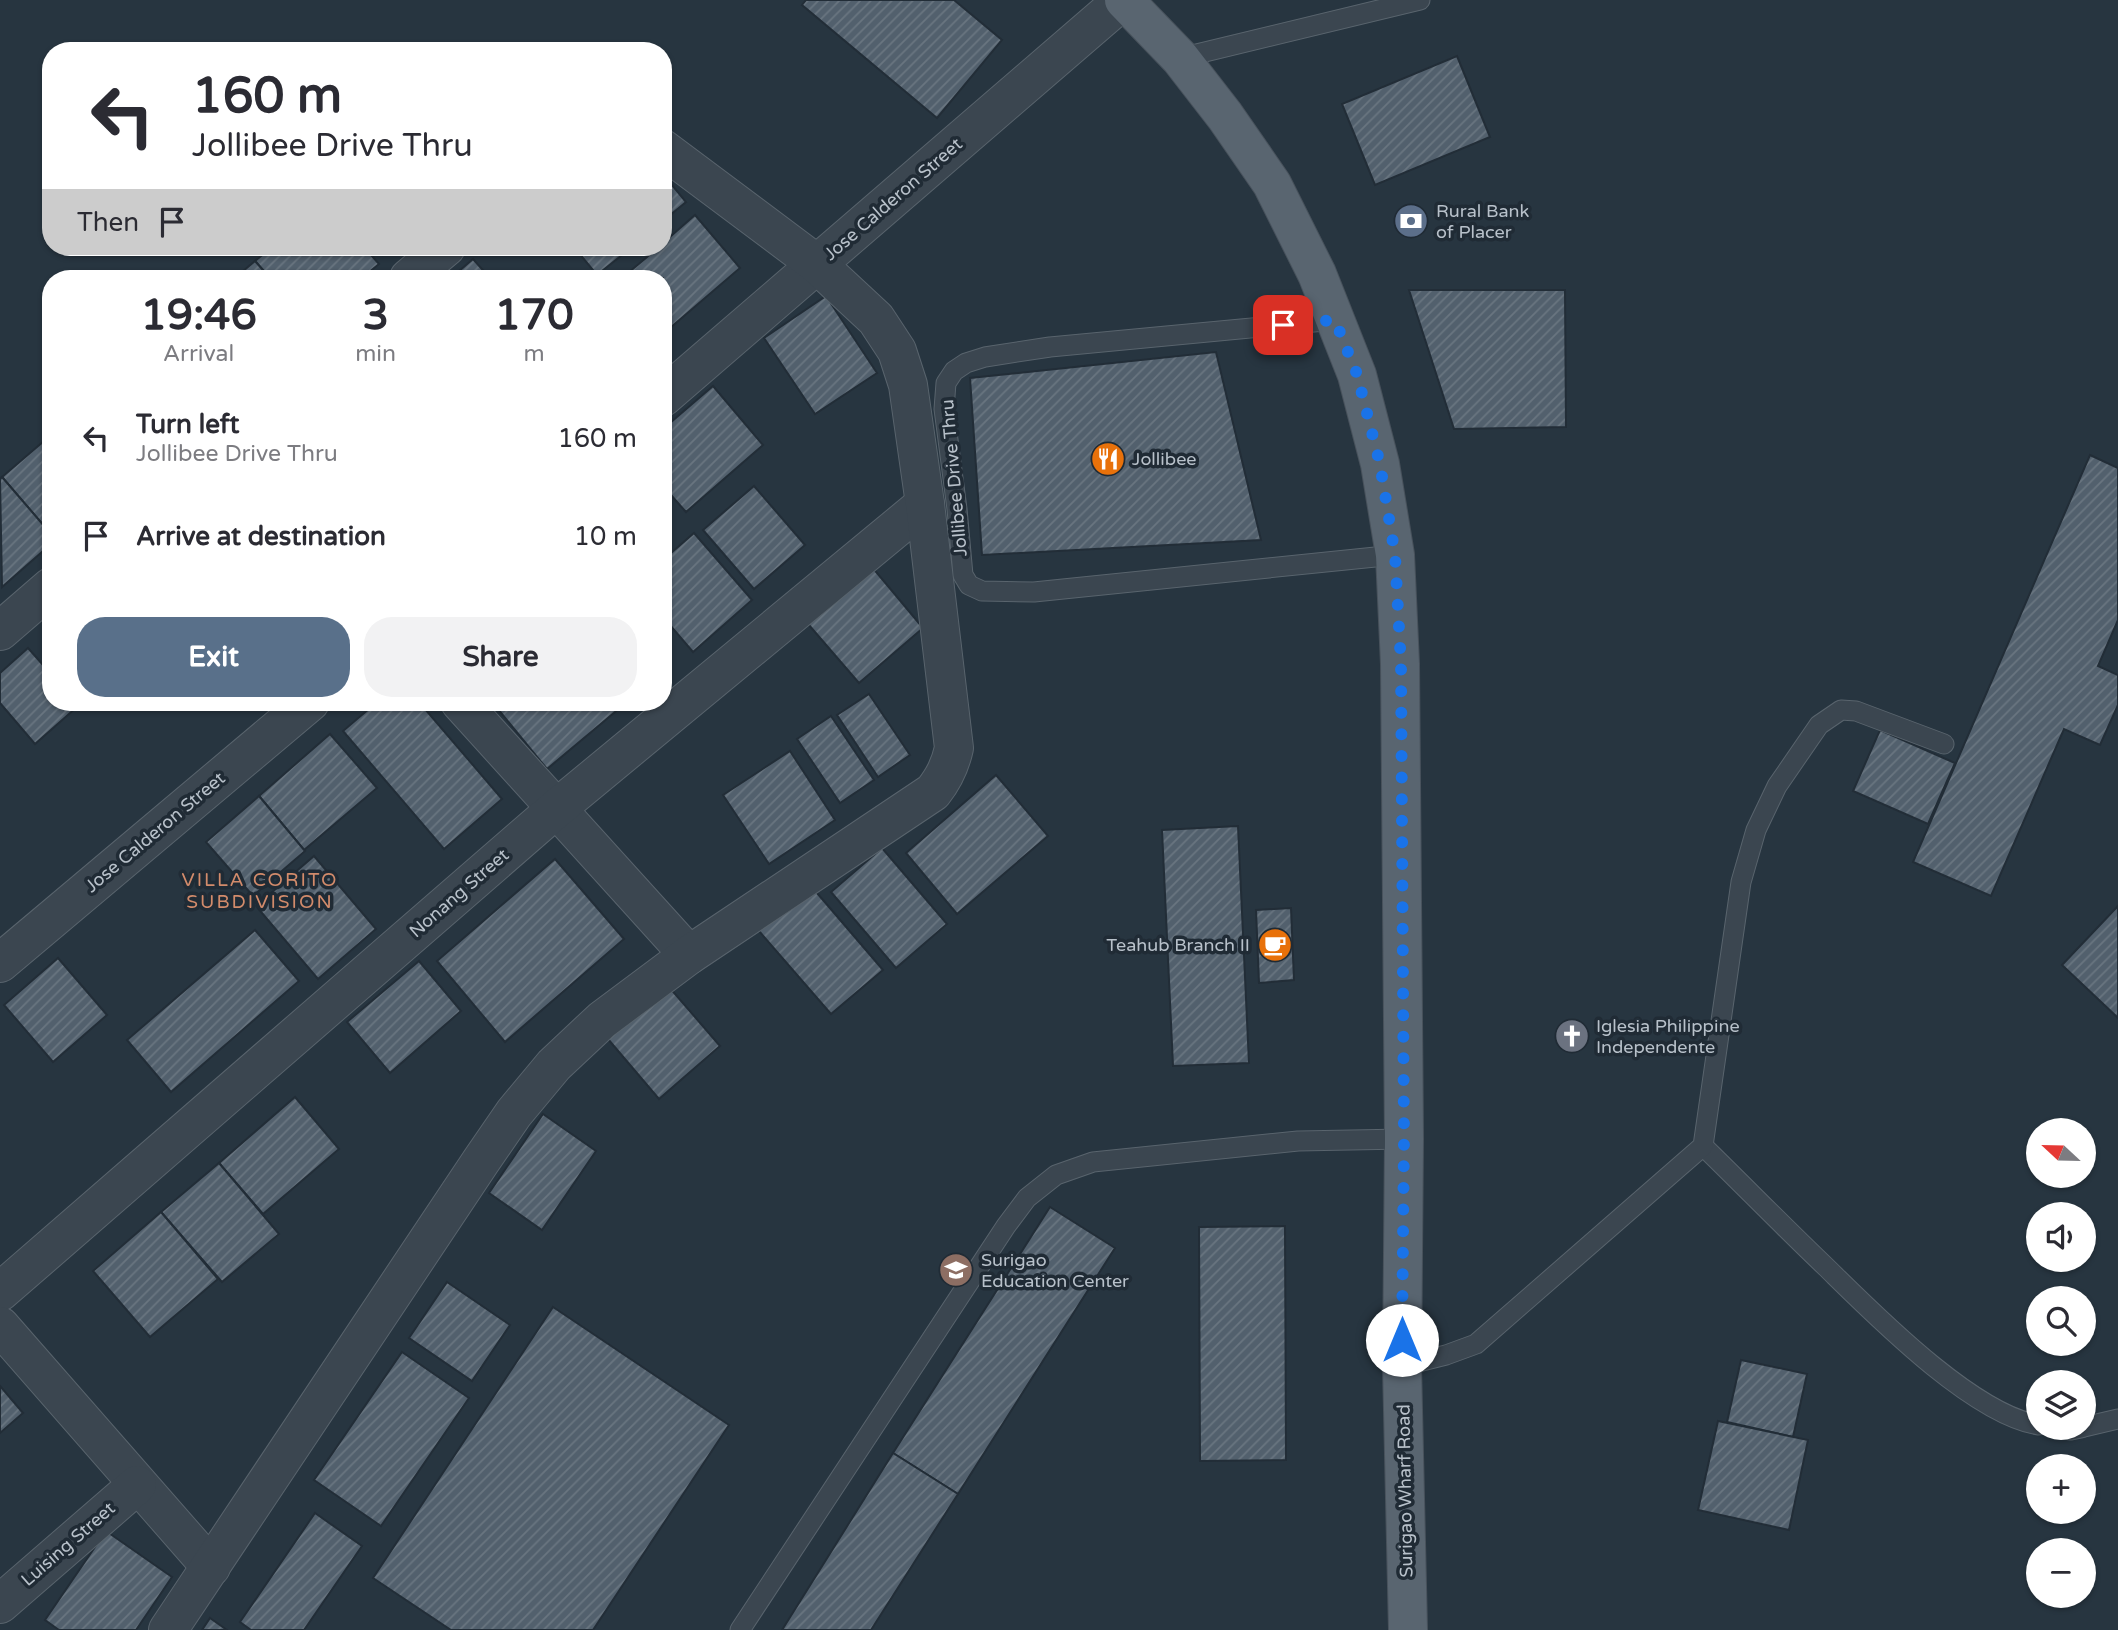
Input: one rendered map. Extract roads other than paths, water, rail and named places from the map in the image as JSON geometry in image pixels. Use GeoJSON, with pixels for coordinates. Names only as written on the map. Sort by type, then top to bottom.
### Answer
{"type":"FeatureCollection","features":[{"type":"Feature","properties":{"kind":"main road","name":"Surigao Wharf Road"},"geometry":{"type":"LineString","coordinates":[[1124,0],[1180,58],[1225,116],[1272,184],[1317,274],[1357,374],[1380,464],[1395,555],[1401,664],[1404,1139],[1402,1366],[1408,1630]]}},
{"type":"Feature","properties":{"kind":"street","name":"Jose Calderon Street"},"geometry":{"type":"LineString","coordinates":[[672,389],[1124,0]]}},
{"type":"Feature","properties":{"kind":"street"},"geometry":{"type":"LineString","coordinates":[[168,1630],[514,1113],[554,1065],[603,1020],[689,955],[933,792],[951,765],[954,748],[925,504],[908,384],[897,351],[876,320],[818,265],[672,156]]}},
{"type":"Feature","properties":{"kind":"street"},"geometry":{"type":"LineString","coordinates":[[419,270],[435,256]]}},
{"type":"Feature","properties":{"kind":"street","name":"Nonang Street"},"geometry":{"type":"LineString","coordinates":[[0,1292],[556,809],[925,504]]}},
{"type":"Feature","properties":{"kind":"street"},"geometry":{"type":"LineString","coordinates":[[0,631],[42,595]]}},
{"type":"Feature","properties":{"kind":"street","name":"Jose Calderon Street"},"geometry":{"type":"LineString","coordinates":[[0,963],[299,711]]}},
{"type":"Feature","properties":{"kind":"street"},"geometry":{"type":"LineString","coordinates":[[468,711],[689,955]]}},
{"type":"Feature","properties":{"kind":"street"},"geometry":{"type":"LineString","coordinates":[[0,1326],[211,1567]]}},
{"type":"Feature","properties":{"kind":"street","name":"Luising Street"},"geometry":{"type":"LineString","coordinates":[[0,1604],[137,1485]]}},
{"type":"Feature","properties":{"kind":"lane"},"geometry":{"type":"LineString","coordinates":[[1180,58],[1420,0]]}},
{"type":"Feature","properties":{"kind":"lane","name":"Jollibee Drive Thru"},"geometry":{"type":"LineString","coordinates":[[1335,320],[1050,347],[985,357],[965,363],[954,371],[946,383],[944,409],[963,575],[969,585],[982,592],[1034,592],[1395,555]]}},
{"type":"Feature","properties":{"kind":"lane"},"geometry":{"type":"LineString","coordinates":[[1402,1366],[1446,1355],[1475,1344],[1703,1146],[1741,882],[1756,830],[1777,786],[1819,725],[1842,710],[1856,711],[1944,744]]}},
{"type":"Feature","properties":{"kind":"lane"},"geometry":{"type":"LineString","coordinates":[[740,1630],[1006,1226],[1027,1198],[1056,1175],[1093,1162],[1298,1141],[1404,1139]]}},
{"type":"Feature","properties":{"kind":"lane"},"geometry":{"type":"LineString","coordinates":[[1703,1146],[1871,1311],[1933,1366],[1989,1405],[2026,1422]]}},
{"type":"Feature","properties":{"kind":"lane"},"geometry":{"type":"LineString","coordinates":[[2096,1425],[2118,1419]]}},
{"type":"Feature","properties":{"kind":"place","name":"Rural Bank of Placer"},"geometry":{"type":"Point","coordinates":[1411,221]}},
{"type":"Feature","properties":{"kind":"place","name":"Jollibee"},"geometry":{"type":"Point","coordinates":[1108,459]}},
{"type":"Feature","properties":{"kind":"place","name":"Teahub Branch II"},"geometry":{"type":"Point","coordinates":[1275,945]}},
{"type":"Feature","properties":{"kind":"place","name":"Iglesia Philippine Independente"},"geometry":{"type":"Point","coordinates":[1572,1036]}},
{"type":"Feature","properties":{"kind":"place","name":"Surigao Education Center"},"geometry":{"type":"Point","coordinates":[956,1270]}},
{"type":"Feature","properties":{"kind":"district","name":"VILLA CORITO SUBDIVISION"},"geometry":{"type":"Point","coordinates":[260,891]}}]}
